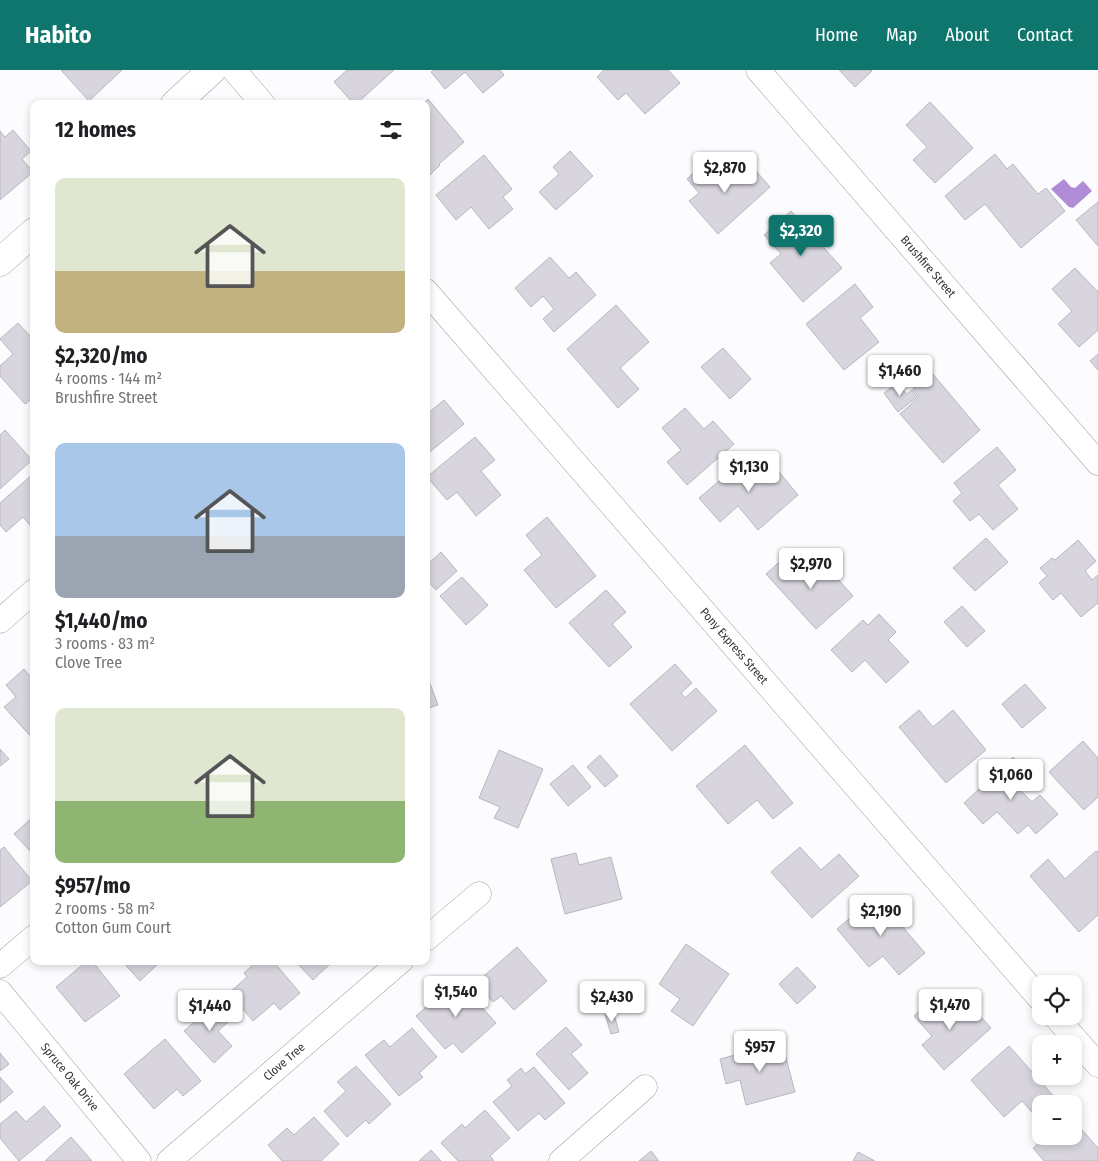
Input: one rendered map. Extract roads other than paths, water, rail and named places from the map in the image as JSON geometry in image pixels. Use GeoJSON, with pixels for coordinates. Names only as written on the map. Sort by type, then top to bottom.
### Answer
{"type":"FeatureCollection","features":[{"type":"Feature","properties":{"kind":"street"},"geometry":{"type":"LineString","coordinates":[[179,100],[212,70]]}},
{"type":"Feature","properties":{"kind":"street"},"geometry":{"type":"LineString","coordinates":[[234,70],[260,100]]}},
{"type":"Feature","properties":{"kind":"street","name":"Brushfire Street"},"geometry":{"type":"LineString","coordinates":[[758,70],[1098,463]]}},
{"type":"Feature","properties":{"kind":"street"},"geometry":{"type":"LineString","coordinates":[[0,262],[30,236]]}},
{"type":"Feature","properties":{"kind":"street","name":"Pony Express Street"},"geometry":{"type":"LineString","coordinates":[[430,297],[1032,990]]}},
{"type":"Feature","properties":{"kind":"street"},"geometry":{"type":"LineString","coordinates":[[4,609],[30,593]]}},
{"type":"Feature","properties":{"kind":"street"},"geometry":{"type":"LineString","coordinates":[[430,936],[479,894]]}},
{"type":"Feature","properties":{"kind":"street"},"geometry":{"type":"LineString","coordinates":[[0,966],[30,940]]}},
{"type":"Feature","properties":{"kind":"street","name":"Clove Tree"},"geometry":{"type":"LineString","coordinates":[[169,1161],[396,965]]}},
{"type":"Feature","properties":{"kind":"street","name":"Spruce Oak Drive"},"geometry":{"type":"LineString","coordinates":[[0,992],[139,1161]]}},
{"type":"Feature","properties":{"kind":"street"},"geometry":{"type":"LineString","coordinates":[[1064,1025],[1098,1065]]}},
{"type":"Feature","properties":{"kind":"street"},"geometry":{"type":"LineString","coordinates":[[561,1161],[644,1087]]}}]}
